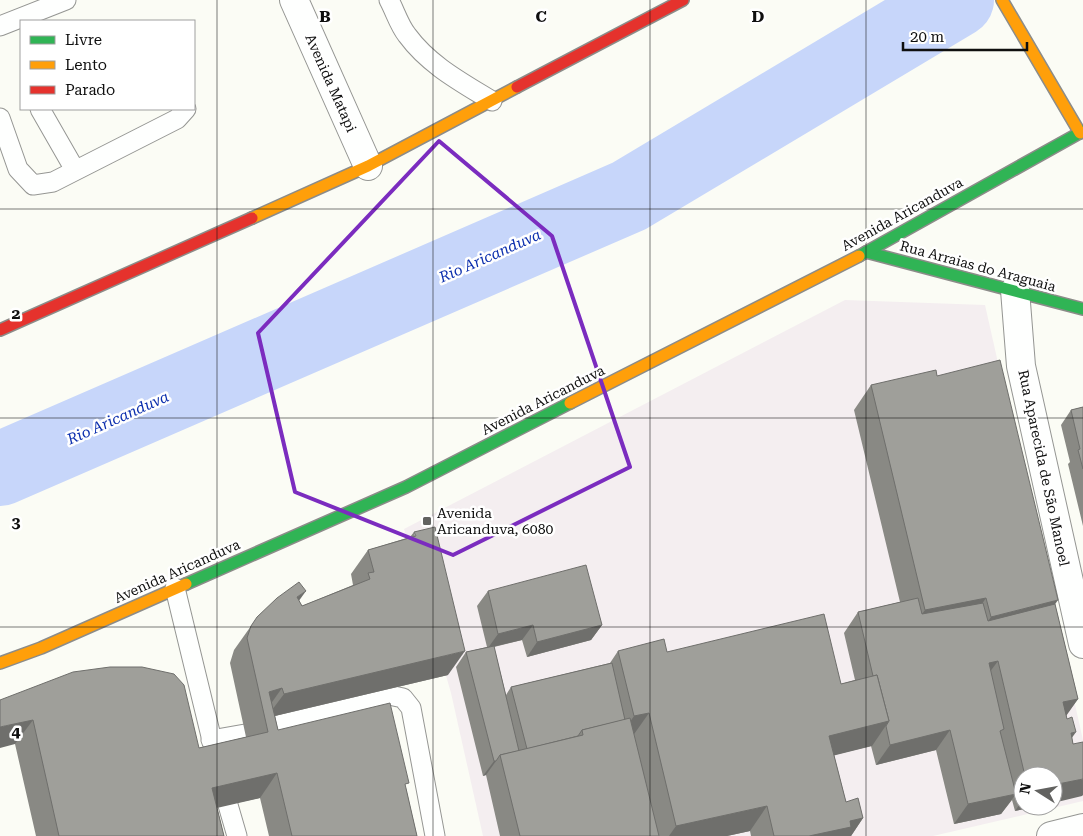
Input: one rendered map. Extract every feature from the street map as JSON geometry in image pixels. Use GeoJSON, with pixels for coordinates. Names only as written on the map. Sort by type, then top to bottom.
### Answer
{"type":"FeatureCollection","features":[{"type":"Feature","properties":{"kind":"main road"},"geometry":{"type":"LineString","coordinates":[[0,330],[368,166],[683,0]]}},
{"type":"Feature","properties":{"kind":"main road"},"geometry":{"type":"LineString","coordinates":[[1002,0],[1082,133]]}},
{"type":"Feature","properties":{"kind":"main road","name":"Avenida Aricanduva"},"geometry":{"type":"LineString","coordinates":[[0,663],[41,648],[406,487],[866,252],[1082,133]]}},
{"type":"Feature","properties":{"kind":"main road","name":"Rua Arraias do Araguaia"},"geometry":{"type":"LineString","coordinates":[[866,252],[1083,309]]}},
{"type":"Feature","properties":{"kind":"street","name":"Avenida Matapi"},"geometry":{"type":"LineString","coordinates":[[294,0],[368,166]]}},
{"type":"Feature","properties":{"kind":"street","name":"Rua Aparecida de São Manoel"},"geometry":{"type":"LineString","coordinates":[[1015,290],[1021,366],[1083,644]]}},
{"type":"Feature","properties":{"kind":"street"},"geometry":{"type":"LineString","coordinates":[[1050,836],[1083,828]]}},
{"type":"Feature","properties":{"kind":"lane"},"geometry":{"type":"LineString","coordinates":[[0,26],[66,0]]}},
{"type":"Feature","properties":{"kind":"lane"},"geometry":{"type":"LineString","coordinates":[[390,0],[405,33],[420,51],[441,70],[492,101]]}},
{"type":"Feature","properties":{"kind":"lane"},"geometry":{"type":"LineString","coordinates":[[41,110],[75,170]]}},
{"type":"Feature","properties":{"kind":"lane"},"geometry":{"type":"LineString","coordinates":[[0,118],[18,169],[34,185],[53,182],[177,119],[185,110]]}},
{"type":"Feature","properties":{"kind":"lane"},"geometry":{"type":"LineString","coordinates":[[175,588],[218,765]]}},
{"type":"Feature","properties":{"kind":"lane"},"geometry":{"type":"LineString","coordinates":[[211,740],[250,732],[389,696],[403,698],[411,708],[435,836]]}},
{"type":"Feature","properties":{"kind":"lane"},"geometry":{"type":"LineString","coordinates":[[228,805],[237,836]]}},
{"type":"Feature","properties":{"kind":"highlighted area"},"geometry":{"type":"Polygon","coordinates":[[[439,141],[552,236],[630,467],[453,555],[295,492],[258,333],[439,141]]]}},
{"type":"Feature","properties":{"kind":"shaded area"},"geometry":{"type":"Polygon","coordinates":[[[845,300],[985,305],[1083,740],[1083,801],[1063,806],[1063,766],[1013,766],[1013,816],[1019,816],[933,836],[483,836],[451,693],[404,529],[845,300]]]}},
{"type":"Feature","properties":{"kind":"building"},"geometry":{"type":"Polygon","coordinates":[[[1000,360],[1058,600],[991,617],[986,598],[925,610],[871,385],[936,370],[937,376],[1000,360]]]}},
{"type":"Feature","properties":{"kind":"building"},"geometry":{"type":"Polygon","coordinates":[[[1083,407],[1083,469],[1071,410],[1083,407]]]}},
{"type":"Feature","properties":{"kind":"building"},"geometry":{"type":"Polygon","coordinates":[[[435,527],[465,651],[284,694],[282,688],[269,692],[278,730],[390,703],[409,783],[405,784],[417,836],[292,836],[277,773],[212,788],[224,836],[59,836],[33,720],[0,727],[0,700],[73,672],[110,667],[142,667],[174,674],[184,685],[199,748],[268,732],[247,638],[251,626],[257,617],[277,598],[299,582],[306,591],[297,597],[302,606],[370,579],[368,573],[374,572],[368,550],[416,536],[414,532],[435,527]]]}},
{"type":"Feature","properties":{"kind":"building"},"geometry":{"type":"Polygon","coordinates":[[[586,565],[602,625],[537,642],[533,625],[498,634],[488,591],[586,565]]]}},
{"type":"Feature","properties":{"kind":"building"},"geometry":{"type":"Polygon","coordinates":[[[918,598],[922,614],[983,603],[988,621],[1055,604],[1078,699],[1063,702],[1067,719],[1072,717],[1076,732],[1071,733],[1073,744],[1083,742],[1083,779],[1063,783],[1063,766],[1023,766],[998,661],[989,663],[1004,729],[1000,731],[1013,782],[1013,795],[968,804],[950,730],[890,745],[886,726],[889,721],[877,675],[873,676],[858,612],[918,598]]]}},
{"type":"Feature","properties":{"kind":"building"},"geometry":{"type":"Polygon","coordinates":[[[824,614],[841,684],[877,675],[889,721],[829,736],[846,802],[858,798],[863,818],[850,821],[851,827],[809,836],[774,836],[767,806],[676,826],[649,713],[634,716],[618,651],[664,639],[667,652],[824,614]]]}},
{"type":"Feature","properties":{"kind":"building"},"geometry":{"type":"Polygon","coordinates":[[[494,646],[519,751],[500,755],[496,761],[494,761],[466,652],[494,646]]]}},
{"type":"Feature","properties":{"kind":"building"},"geometry":{"type":"Polygon","coordinates":[[[612,663],[625,720],[582,730],[578,736],[527,749],[511,687],[612,663]]]}},
{"type":"Feature","properties":{"kind":"building"},"geometry":{"type":"Polygon","coordinates":[[[630,718],[659,836],[520,836],[500,755],[583,735],[582,730],[630,718]]]}},
{"type":"Feature","properties":{"kind":"waterway","name":"Rio Aricanduva"},"geometry":{"type":"LineString","coordinates":[[0,469],[629,196],[957,0]]}},
{"type":"Feature","properties":{"kind":"traffic: fast"},"geometry":{"type":"LineString","coordinates":[[859,256],[1083,131]]}},
{"type":"Feature","properties":{"kind":"traffic: fast"},"geometry":{"type":"LineString","coordinates":[[866,252],[1083,309]]}},
{"type":"Feature","properties":{"kind":"traffic: fast"},"geometry":{"type":"LineString","coordinates":[[186,584],[406,487],[570,403]]}},
{"type":"Feature","properties":{"kind":"traffic: slow"},"geometry":{"type":"LineString","coordinates":[[1002,0],[1080,133]]}},
{"type":"Feature","properties":{"kind":"traffic: slow"},"geometry":{"type":"LineString","coordinates":[[252,218],[368,166],[517,87]]}},
{"type":"Feature","properties":{"kind":"traffic: slow"},"geometry":{"type":"LineString","coordinates":[[570,403],[859,256]]}},
{"type":"Feature","properties":{"kind":"traffic: slow"},"geometry":{"type":"LineString","coordinates":[[0,663],[41,648],[186,584]]}},
{"type":"Feature","properties":{"kind":"traffic: jam"},"geometry":{"type":"LineString","coordinates":[[517,87],[683,0]]}},
{"type":"Feature","properties":{"kind":"traffic: jam"},"geometry":{"type":"LineString","coordinates":[[0,330],[252,218]]}},
{"type":"Feature","properties":{"kind":"place","name":"Avenida Aricanduva, 6080"},"geometry":{"type":"Point","coordinates":[427,521]}}]}
